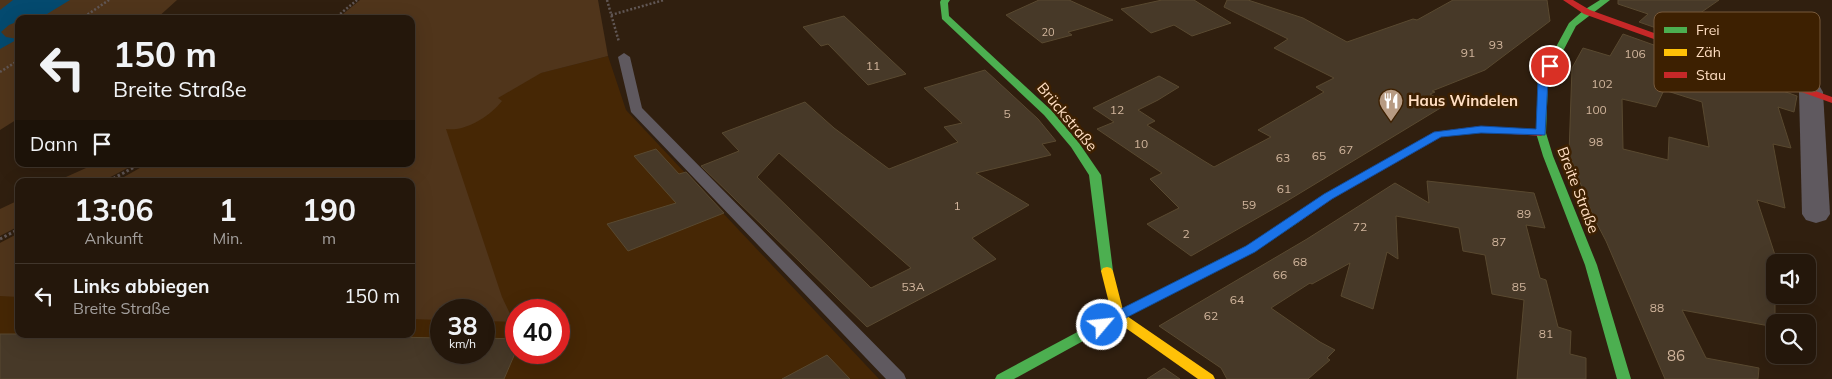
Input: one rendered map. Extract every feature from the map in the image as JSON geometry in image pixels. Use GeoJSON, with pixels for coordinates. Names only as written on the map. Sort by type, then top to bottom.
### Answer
{"type":"FeatureCollection","features":[{"type":"Feature","properties":{"kind":"street"},"geometry":{"type":"LineString","coordinates":[[1567,0],[1587,12],[1654,36]]}},
{"type":"Feature","properties":{"kind":"street","name":"Breite Straße"},"geometry":{"type":"LineString","coordinates":[[1606,0],[1587,12],[1572,25],[1543,80],[1541,133],[1548,156],[1591,265],[1624,379]]}},
{"type":"Feature","properties":{"kind":"street","name":"Brückstraße"},"geometry":{"type":"LineString","coordinates":[[944,1],[945,17],[1048,113],[1075,145],[1095,175],[1108,276],[1118,316]]}},
{"type":"Feature","properties":{"kind":"street"},"geometry":{"type":"LineString","coordinates":[[1816,214],[1821,96]]}},
{"type":"Feature","properties":{"kind":"street"},"geometry":{"type":"LineString","coordinates":[[1002,379],[1118,316],[1250,249],[1328,197],[1438,134],[1481,129],[1541,133]]}},
{"type":"Feature","properties":{"kind":"street"},"geometry":{"type":"LineString","coordinates":[[1118,316],[1208,379]]}},
{"type":"Feature","properties":{"kind":"lane"},"geometry":{"type":"LineString","coordinates":[[624,57],[636,109],[897,379]]}},
{"type":"Feature","properties":{"kind":"path"},"geometry":{"type":"LineString","coordinates":[[87,15],[109,0]]}},
{"type":"Feature","properties":{"kind":"path"},"geometry":{"type":"LineString","coordinates":[[339,15],[357,0]]}},
{"type":"Feature","properties":{"kind":"path"},"geometry":{"type":"LineString","coordinates":[[607,0],[624,57]]}},
{"type":"Feature","properties":{"kind":"path"},"geometry":{"type":"LineString","coordinates":[[611,15],[664,0]]}},
{"type":"Feature","properties":{"kind":"path"},"geometry":{"type":"LineString","coordinates":[[0,72],[15,63]]}},
{"type":"Feature","properties":{"kind":"path"},"geometry":{"type":"LineString","coordinates":[[114,178],[134,167]]}},
{"type":"Feature","properties":{"kind":"path"},"geometry":{"type":"LineString","coordinates":[[0,239],[15,231]]}},
{"type":"Feature","properties":{"kind":"shaded area"},"geometry":{"type":"Polygon","coordinates":[[[0,0],[177,0],[160,15],[15,15],[15,121],[0,130],[0,0]]]}},
{"type":"Feature","properties":{"kind":"shaded area"},"geometry":{"type":"Polygon","coordinates":[[[360,0],[598,0],[608,56],[541,73],[498,98],[502,101],[497,107],[477,122],[462,128],[446,129],[505,303],[505,322],[495,321],[495,299],[430,299],[430,320],[415,319],[415,178],[122,178],[142,167],[415,167],[415,15],[342,15],[360,0]]]}},
{"type":"Feature","properties":{"kind":"shaded area"},"geometry":{"type":"Polygon","coordinates":[[[608,56],[626,110],[879,379],[0,379],[0,243],[15,235],[15,338],[415,338],[415,178],[122,178],[142,167],[415,167],[415,160],[446,128],[540,73],[608,56]]]}},
{"type":"Feature","properties":{"kind":"shaded area"},"geometry":{"type":"Polygon","coordinates":[[[88,167],[129,167],[109,178],[64,178],[88,167]]]}},
{"type":"Feature","properties":{"kind":"shaded area"},"geometry":{"type":"Polygon","coordinates":[[[15,202],[15,228],[0,236],[0,209],[15,202]]]}},
{"type":"Feature","properties":{"kind":"shaded area"},"geometry":{"type":"Polygon","coordinates":[[[15,235],[15,297],[0,296],[0,243],[15,235]]]}},
{"type":"Feature","properties":{"kind":"water"},"geometry":{"type":"Polygon","coordinates":[[[13,0],[70,0],[47,14],[15,15],[15,23],[1,32],[6,37],[15,38],[15,41],[0,49],[0,10],[13,0]]]}},
{"type":"Feature","properties":{"kind":"building"},"geometry":{"type":"Polygon","coordinates":[[[1039,0],[1069,0],[1113,20],[1068,32],[1072,35],[1042,43],[1006,15],[1039,0]]]}},
{"type":"Feature","properties":{"kind":"building"},"geometry":{"type":"Polygon","coordinates":[[[1162,0],[1194,0],[1231,23],[1192,36],[1174,25],[1151,33],[1121,9],[1162,0]]]}},
{"type":"Feature","properties":{"kind":"building"},"geometry":{"type":"Polygon","coordinates":[[[1227,0],[1248,0],[1303,18],[1347,42],[1413,19],[1417,20],[1453,0],[1547,0],[1550,21],[1485,70],[1432,91],[1435,92],[1430,94],[1447,104],[1287,201],[1191,256],[1147,224],[1179,208],[1150,179],[1162,173],[1097,129],[1114,122],[1093,108],[1159,76],[1179,87],[1138,110],[1155,121],[1147,125],[1214,167],[1271,137],[1258,130],[1324,92],[1316,87],[1334,78],[1274,48],[1288,39],[1224,7],[1227,0]]]}},
{"type":"Feature","properties":{"kind":"building"},"geometry":{"type":"Polygon","coordinates":[[[1618,0],[1719,0],[1702,12],[1654,12],[1654,27],[1639,22],[1648,14],[1618,4],[1618,0]]]}},
{"type":"Feature","properties":{"kind":"building"},"geometry":{"type":"Polygon","coordinates":[[[844,16],[906,74],[868,85],[828,44],[821,46],[803,27],[844,16]]]}},
{"type":"Feature","properties":{"kind":"building"},"geometry":{"type":"Polygon","coordinates":[[[1623,34],[1654,45],[1654,92],[1663,92],[1656,107],[1622,99],[1623,149],[1668,160],[1669,137],[1709,147],[1702,102],[1670,92],[1786,92],[1797,96],[1794,112],[1778,107],[1791,148],[1773,144],[1785,208],[1757,200],[1775,254],[1766,254],[1766,304],[1775,304],[1775,314],[1766,314],[1766,325],[1682,310],[1706,358],[1759,368],[1758,379],[1665,379],[1606,241],[1594,218],[1569,154],[1572,68],[1583,48],[1610,56],[1623,34]]]}},
{"type":"Feature","properties":{"kind":"building"},"geometry":{"type":"Polygon","coordinates":[[[985,70],[1038,119],[1056,141],[1042,144],[1051,155],[976,173],[1029,205],[972,238],[996,259],[867,327],[701,166],[739,151],[722,133],[805,102],[834,128],[889,169],[958,142],[944,127],[962,123],[924,88],[985,70]],[[779,153],[757,177],[871,288],[911,268],[779,153]]]}},
{"type":"Feature","properties":{"kind":"building"},"geometry":{"type":"Polygon","coordinates":[[[656,149],[679,174],[686,172],[724,213],[628,251],[607,224],[676,203],[634,156],[656,149]]]}},
{"type":"Feature","properties":{"kind":"building"},"geometry":{"type":"Polygon","coordinates":[[[1427,181],[1534,193],[1545,228],[1526,225],[1540,278],[1546,280],[1558,327],[1571,331],[1570,354],[1586,358],[1586,379],[1517,379],[1524,300],[1492,294],[1485,255],[1463,251],[1459,228],[1396,216],[1398,259],[1387,252],[1373,309],[1341,296],[1350,263],[1312,284],[1310,283],[1271,308],[1320,342],[1335,350],[1327,358],[1330,360],[1308,379],[1227,379],[1221,368],[1159,326],[1307,239],[1395,183],[1429,203],[1427,181]]]}},
{"type":"Feature","properties":{"kind":"building"},"geometry":{"type":"Polygon","coordinates":[[[0,334],[15,334],[15,338],[430,338],[430,364],[495,364],[495,338],[505,339],[505,364],[510,364],[504,379],[0,379],[0,334]]]}},
{"type":"Feature","properties":{"kind":"building"},"geometry":{"type":"Polygon","coordinates":[[[827,355],[850,379],[782,379],[827,355]]]}},
{"type":"Feature","properties":{"kind":"building"},"geometry":{"type":"Polygon","coordinates":[[[1164,368],[1180,379],[1147,379],[1164,368]]]}},
{"type":"Feature","properties":{"kind":"traffic: fast"},"geometry":{"type":"LineString","coordinates":[[946,0],[944,2],[945,17],[1048,113],[1075,145],[1095,175],[1107,271]]}},
{"type":"Feature","properties":{"kind":"traffic: fast"},"geometry":{"type":"LineString","coordinates":[[1606,0],[1587,12],[1572,25],[1543,80],[1541,133],[1548,156],[1591,265],[1624,379]]}},
{"type":"Feature","properties":{"kind":"traffic: fast"},"geometry":{"type":"LineString","coordinates":[[1002,379],[1118,316],[1250,249],[1295,219]]}},
{"type":"Feature","properties":{"kind":"traffic: slow"},"geometry":{"type":"LineString","coordinates":[[1107,271],[1118,316],[1208,379]]}},
{"type":"Feature","properties":{"kind":"traffic: jam"},"geometry":{"type":"LineString","coordinates":[[1567,0],[1587,12],[1654,36]]}},
{"type":"Feature","properties":{"kind":"traffic: jam"},"geometry":{"type":"LineString","coordinates":[[1810,92],[1832,100]]}},
{"type":"Feature","properties":{"kind":"traffic: jam"},"geometry":{"type":"LineString","coordinates":[[1295,219],[1328,197],[1438,134],[1481,129],[1541,133]]}},
{"type":"Feature","properties":{"kind":"place","name":"Haus Windelen"},"geometry":{"type":"Point","coordinates":[1391,122]}},
{"type":"Feature","properties":{"kind":"route"},"geometry":{"type":"LineString","coordinates":[[1102,325],[1250,249],[1328,197],[1438,134],[1481,129],[1541,133],[1543,80],[1550,66]]}}]}
